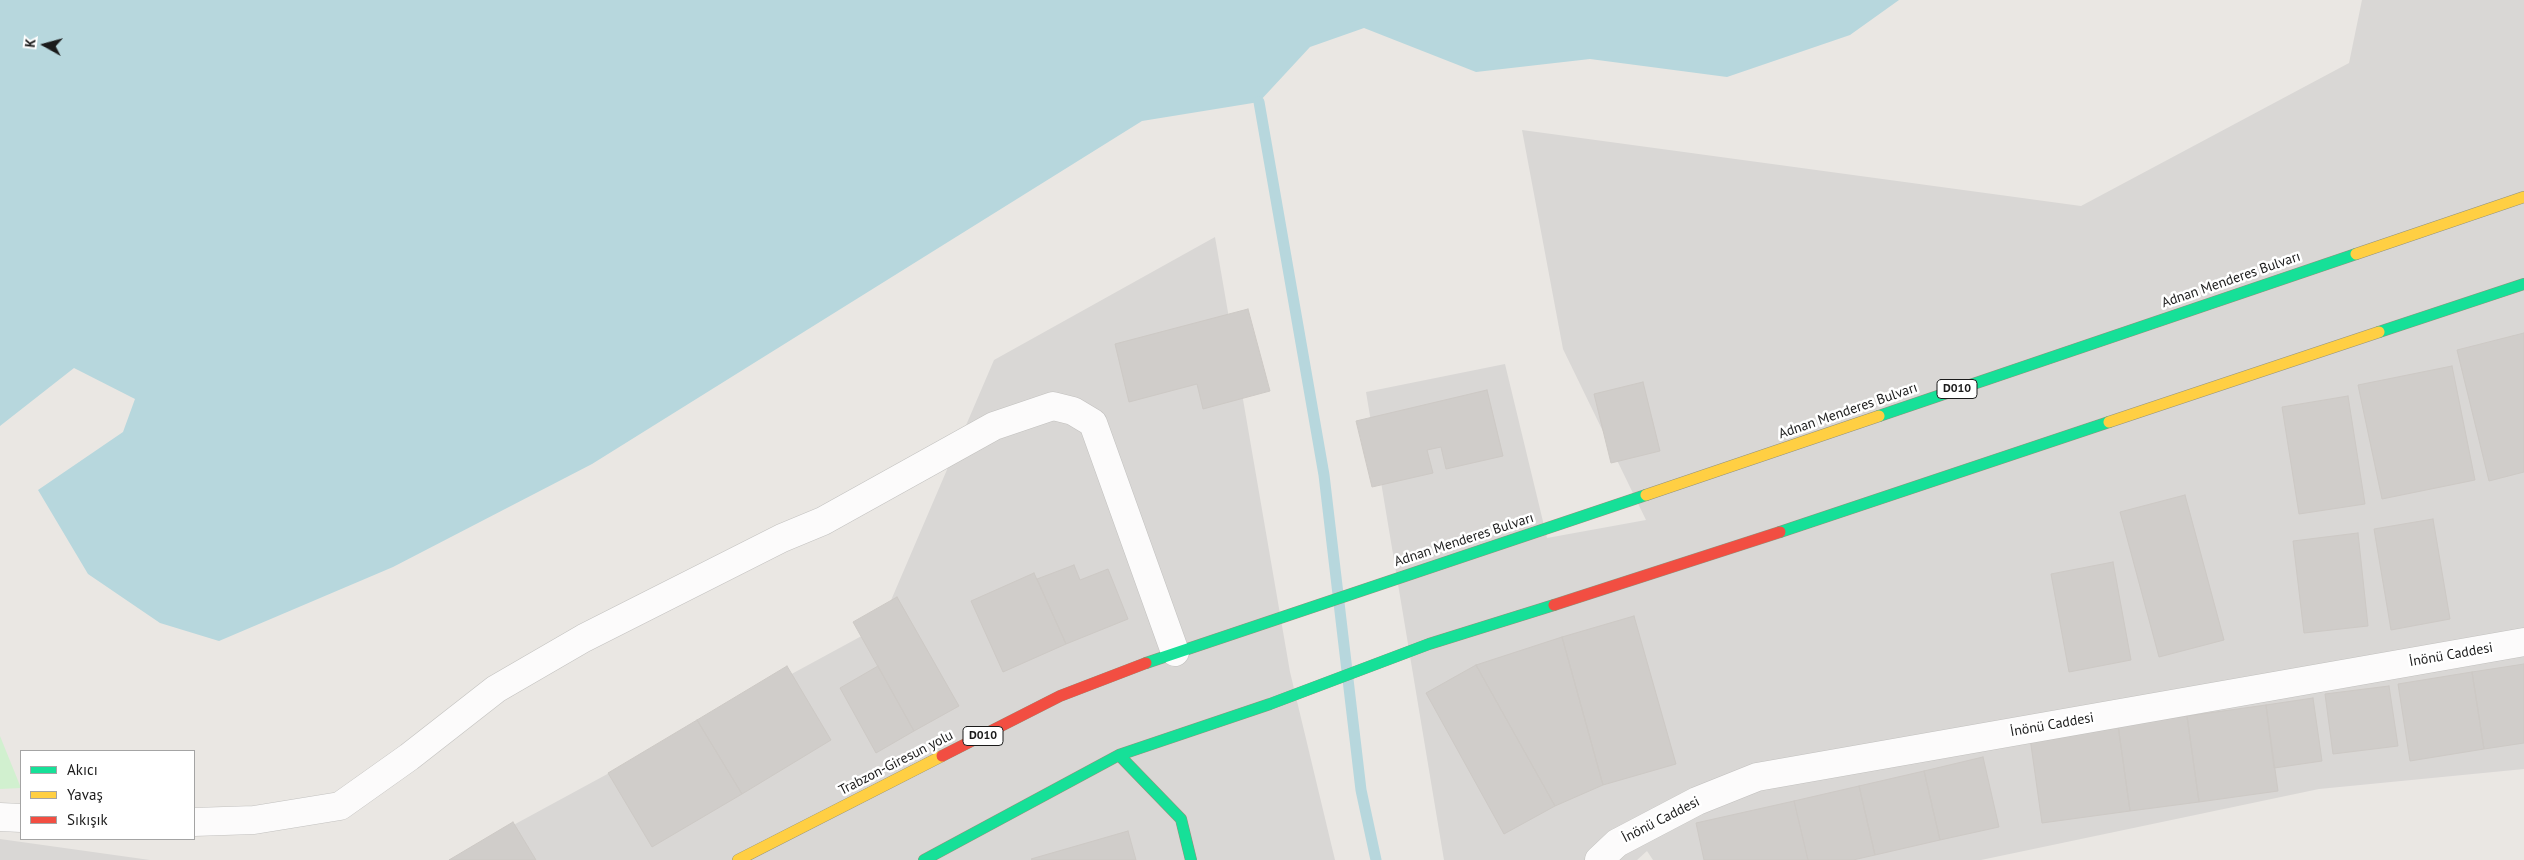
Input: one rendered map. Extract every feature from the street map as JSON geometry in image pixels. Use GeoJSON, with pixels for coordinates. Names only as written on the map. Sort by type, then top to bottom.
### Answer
{"type":"FeatureCollection","features":[{"type":"Feature","properties":{"kind":"main road","name":"Adnan Menderes Bulvarı"},"geometry":{"type":"LineString","coordinates":[[1237,631],[1523,537],[2524,196]]}},
{"type":"Feature","properties":{"kind":"main road"},"geometry":{"type":"LineString","coordinates":[[924,860],[1119,755],[1270,704],[1429,644],[1638,579],[2524,284]]}},
{"type":"Feature","properties":{"kind":"main road","name":"Trabzon-Giresun yolu"},"geometry":{"type":"LineString","coordinates":[[738,860],[1060,696],[1175,652],[1237,631]]}},
{"type":"Feature","properties":{"kind":"main road"},"geometry":{"type":"LineString","coordinates":[[1119,755],[1181,819],[1191,860]]}},
{"type":"Feature","properties":{"kind":"street"},"geometry":{"type":"LineString","coordinates":[[195,822],[254,820],[340,806],[409,757],[496,689],[584,638],[782,538],[823,521],[994,426],[1054,406],[1073,411],[1093,423],[1175,652]]}},
{"type":"Feature","properties":{"kind":"street","name":"İnönü Caddesi"},"geometry":{"type":"LineString","coordinates":[[1600,860],[1617,843],[1697,801],[1757,777],[2524,642]]}},
{"type":"Feature","properties":{"kind":"street"},"geometry":{"type":"LineString","coordinates":[[0,817],[20,818]]}},
{"type":"Feature","properties":{"kind":"shaded area"},"geometry":{"type":"Polygon","coordinates":[[[2362,0],[2524,0],[2524,769],[2319,789],[1981,860],[1653,860],[1647,851],[1637,860],[1444,860],[1366,392],[1505,364],[1547,538],[1646,520],[1563,349],[1522,130],[2081,206],[2349,63],[2362,0]]]}},
{"type":"Feature","properties":{"kind":"shaded area"},"geometry":{"type":"Polygon","coordinates":[[[1215,237],[1290,672],[1335,860],[449,860],[880,626],[994,360],[1215,237]]]}},
{"type":"Feature","properties":{"kind":"shaded area"},"geometry":{"type":"Polygon","coordinates":[[[0,839],[150,860],[0,860],[0,839]]]}},
{"type":"Feature","properties":{"kind":"green space"},"geometry":{"type":"Polygon","coordinates":[[[0,736],[20,788],[0,789],[0,736]]]}},
{"type":"Feature","properties":{"kind":"water"},"geometry":{"type":"Polygon","coordinates":[[[0,0],[1899,0],[1850,35],[1727,77],[1590,59],[1476,72],[1364,28],[1310,47],[1259,102],[1142,121],[592,464],[393,567],[219,641],[160,623],[88,574],[38,490],[123,432],[135,399],[74,368],[0,426],[0,0]]]}},
{"type":"Feature","properties":{"kind":"building"},"geometry":{"type":"Polygon","coordinates":[[[1248,309],[1270,391],[1203,409],[1197,384],[1129,402],[1115,344],[1248,309]]]}},
{"type":"Feature","properties":{"kind":"building"},"geometry":{"type":"Polygon","coordinates":[[[2524,333],[2524,472],[2489,481],[2457,350],[2524,333]]]}},
{"type":"Feature","properties":{"kind":"building"},"geometry":{"type":"Polygon","coordinates":[[[2452,366],[2475,480],[2382,499],[2358,385],[2452,366]]]}},
{"type":"Feature","properties":{"kind":"building"},"geometry":{"type":"Polygon","coordinates":[[[1643,382],[1660,451],[1611,463],[1594,394],[1643,382]]]}},
{"type":"Feature","properties":{"kind":"building"},"geometry":{"type":"Polygon","coordinates":[[[1487,390],[1503,456],[1446,469],[1441,447],[1427,450],[1433,473],[1372,487],[1356,421],[1487,390]]]}},
{"type":"Feature","properties":{"kind":"building"},"geometry":{"type":"Polygon","coordinates":[[[2348,396],[2365,504],[2299,514],[2282,407],[2348,396]]]}},
{"type":"Feature","properties":{"kind":"building"},"geometry":{"type":"Polygon","coordinates":[[[2185,495],[2224,640],[2159,657],[2120,512],[2185,495]]]}},
{"type":"Feature","properties":{"kind":"building"},"geometry":{"type":"Polygon","coordinates":[[[2433,519],[2450,619],[2391,630],[2374,529],[2433,519]]]}},
{"type":"Feature","properties":{"kind":"building"},"geometry":{"type":"Polygon","coordinates":[[[2358,533],[2368,626],[2304,633],[2293,541],[2358,533]]]}},
{"type":"Feature","properties":{"kind":"building"},"geometry":{"type":"Polygon","coordinates":[[[2113,562],[2131,660],[2069,672],[2051,574],[2113,562]]]}},
{"type":"Feature","properties":{"kind":"building"},"geometry":{"type":"Polygon","coordinates":[[[1074,565],[1080,580],[1108,569],[1128,619],[1066,644],[1037,579],[1074,565]]]}},
{"type":"Feature","properties":{"kind":"building"},"geometry":{"type":"Polygon","coordinates":[[[1034,573],[1066,644],[1003,672],[971,601],[1034,573]]]}},
{"type":"Feature","properties":{"kind":"building"},"geometry":{"type":"Polygon","coordinates":[[[897,597],[959,706],[914,731],[853,622],[897,597]]]}},
{"type":"Feature","properties":{"kind":"building"},"geometry":{"type":"Polygon","coordinates":[[[1634,616],[1676,764],[1603,785],[1562,637],[1634,616]]]}},
{"type":"Feature","properties":{"kind":"building"},"geometry":{"type":"Polygon","coordinates":[[[1562,637],[1603,785],[1555,806],[1476,665],[1562,637]]]}},
{"type":"Feature","properties":{"kind":"building"},"geometry":{"type":"Polygon","coordinates":[[[2524,664],[2524,743],[2484,749],[2472,672],[2524,664]]]}},
{"type":"Feature","properties":{"kind":"building"},"geometry":{"type":"Polygon","coordinates":[[[1476,665],[1555,806],[1504,834],[1426,693],[1476,665]]]}},
{"type":"Feature","properties":{"kind":"building"},"geometry":{"type":"Polygon","coordinates":[[[787,666],[831,740],[742,794],[697,720],[787,666]]]}},
{"type":"Feature","properties":{"kind":"building"},"geometry":{"type":"Polygon","coordinates":[[[878,666],[914,731],[876,753],[840,688],[878,666]]]}},
{"type":"Feature","properties":{"kind":"building"},"geometry":{"type":"Polygon","coordinates":[[[2472,672],[2484,749],[2410,761],[2398,684],[2472,672]]]}},
{"type":"Feature","properties":{"kind":"building"},"geometry":{"type":"Polygon","coordinates":[[[2389,686],[2398,746],[2333,754],[2325,694],[2389,686]]]}},
{"type":"Feature","properties":{"kind":"building"},"geometry":{"type":"Polygon","coordinates":[[[2313,698],[2322,761],[2274,768],[2266,705],[2313,698]]]}},
{"type":"Feature","properties":{"kind":"building"},"geometry":{"type":"Polygon","coordinates":[[[2266,705],[2278,791],[2199,802],[2187,716],[2266,705]]]}},
{"type":"Feature","properties":{"kind":"building"},"geometry":{"type":"Polygon","coordinates":[[[2187,716],[2199,802],[2130,811],[2118,725],[2187,716]]]}},
{"type":"Feature","properties":{"kind":"building"},"geometry":{"type":"Polygon","coordinates":[[[697,720],[742,794],[652,847],[608,773],[697,720]]]}},
{"type":"Feature","properties":{"kind":"building"},"geometry":{"type":"Polygon","coordinates":[[[2118,725],[2130,811],[2042,823],[2030,738],[2118,725]]]}},
{"type":"Feature","properties":{"kind":"building"},"geometry":{"type":"Polygon","coordinates":[[[1983,757],[1999,827],[1940,840],[1924,771],[1983,757]]]}},
{"type":"Feature","properties":{"kind":"building"},"geometry":{"type":"Polygon","coordinates":[[[1924,771],[1940,840],[1875,855],[1859,786],[1924,771]]]}},
{"type":"Feature","properties":{"kind":"building"},"geometry":{"type":"Polygon","coordinates":[[[1859,786],[1875,855],[1853,860],[1808,860],[1794,801],[1859,786]]]}},
{"type":"Feature","properties":{"kind":"building"},"geometry":{"type":"Polygon","coordinates":[[[1794,801],[1808,860],[1704,860],[1696,823],[1794,801]]]}},
{"type":"Feature","properties":{"kind":"building"},"geometry":{"type":"Polygon","coordinates":[[[513,822],[536,860],[449,860],[513,822]]]}},
{"type":"Feature","properties":{"kind":"building"},"geometry":{"type":"Polygon","coordinates":[[[1128,831],[1136,860],[1031,859],[1128,831]]]}},
{"type":"Feature","properties":{"kind":"waterway"},"geometry":{"type":"LineString","coordinates":[[1259,102],[1324,475],[1361,790],[1376,860]]}},
{"type":"Feature","properties":{"kind":"traffic: fast"},"geometry":{"type":"LineString","coordinates":[[1879,416],[2356,254]]}},
{"type":"Feature","properties":{"kind":"traffic: fast"},"geometry":{"type":"LineString","coordinates":[[2379,332],[2524,284]]}},
{"type":"Feature","properties":{"kind":"traffic: fast"},"geometry":{"type":"LineString","coordinates":[[1780,532],[2109,422]]}},
{"type":"Feature","properties":{"kind":"traffic: fast"},"geometry":{"type":"LineString","coordinates":[[1146,663],[1646,495]]}},
{"type":"Feature","properties":{"kind":"traffic: fast"},"geometry":{"type":"LineString","coordinates":[[924,860],[1119,755],[1270,704],[1429,644],[1554,605]]}},
{"type":"Feature","properties":{"kind":"traffic: fast"},"geometry":{"type":"LineString","coordinates":[[1119,755],[1181,819],[1191,860]]}},
{"type":"Feature","properties":{"kind":"traffic: slow"},"geometry":{"type":"LineString","coordinates":[[2356,254],[2524,197]]}},
{"type":"Feature","properties":{"kind":"traffic: slow"},"geometry":{"type":"LineString","coordinates":[[2109,422],[2379,332]]}},
{"type":"Feature","properties":{"kind":"traffic: slow"},"geometry":{"type":"LineString","coordinates":[[1646,495],[1879,416]]}},
{"type":"Feature","properties":{"kind":"traffic: slow"},"geometry":{"type":"LineString","coordinates":[[738,860],[942,756]]}},
{"type":"Feature","properties":{"kind":"traffic: jam"},"geometry":{"type":"LineString","coordinates":[[1554,605],[1780,532]]}},
{"type":"Feature","properties":{"kind":"traffic: jam"},"geometry":{"type":"LineString","coordinates":[[942,756],[1060,696],[1146,663]]}}]}
